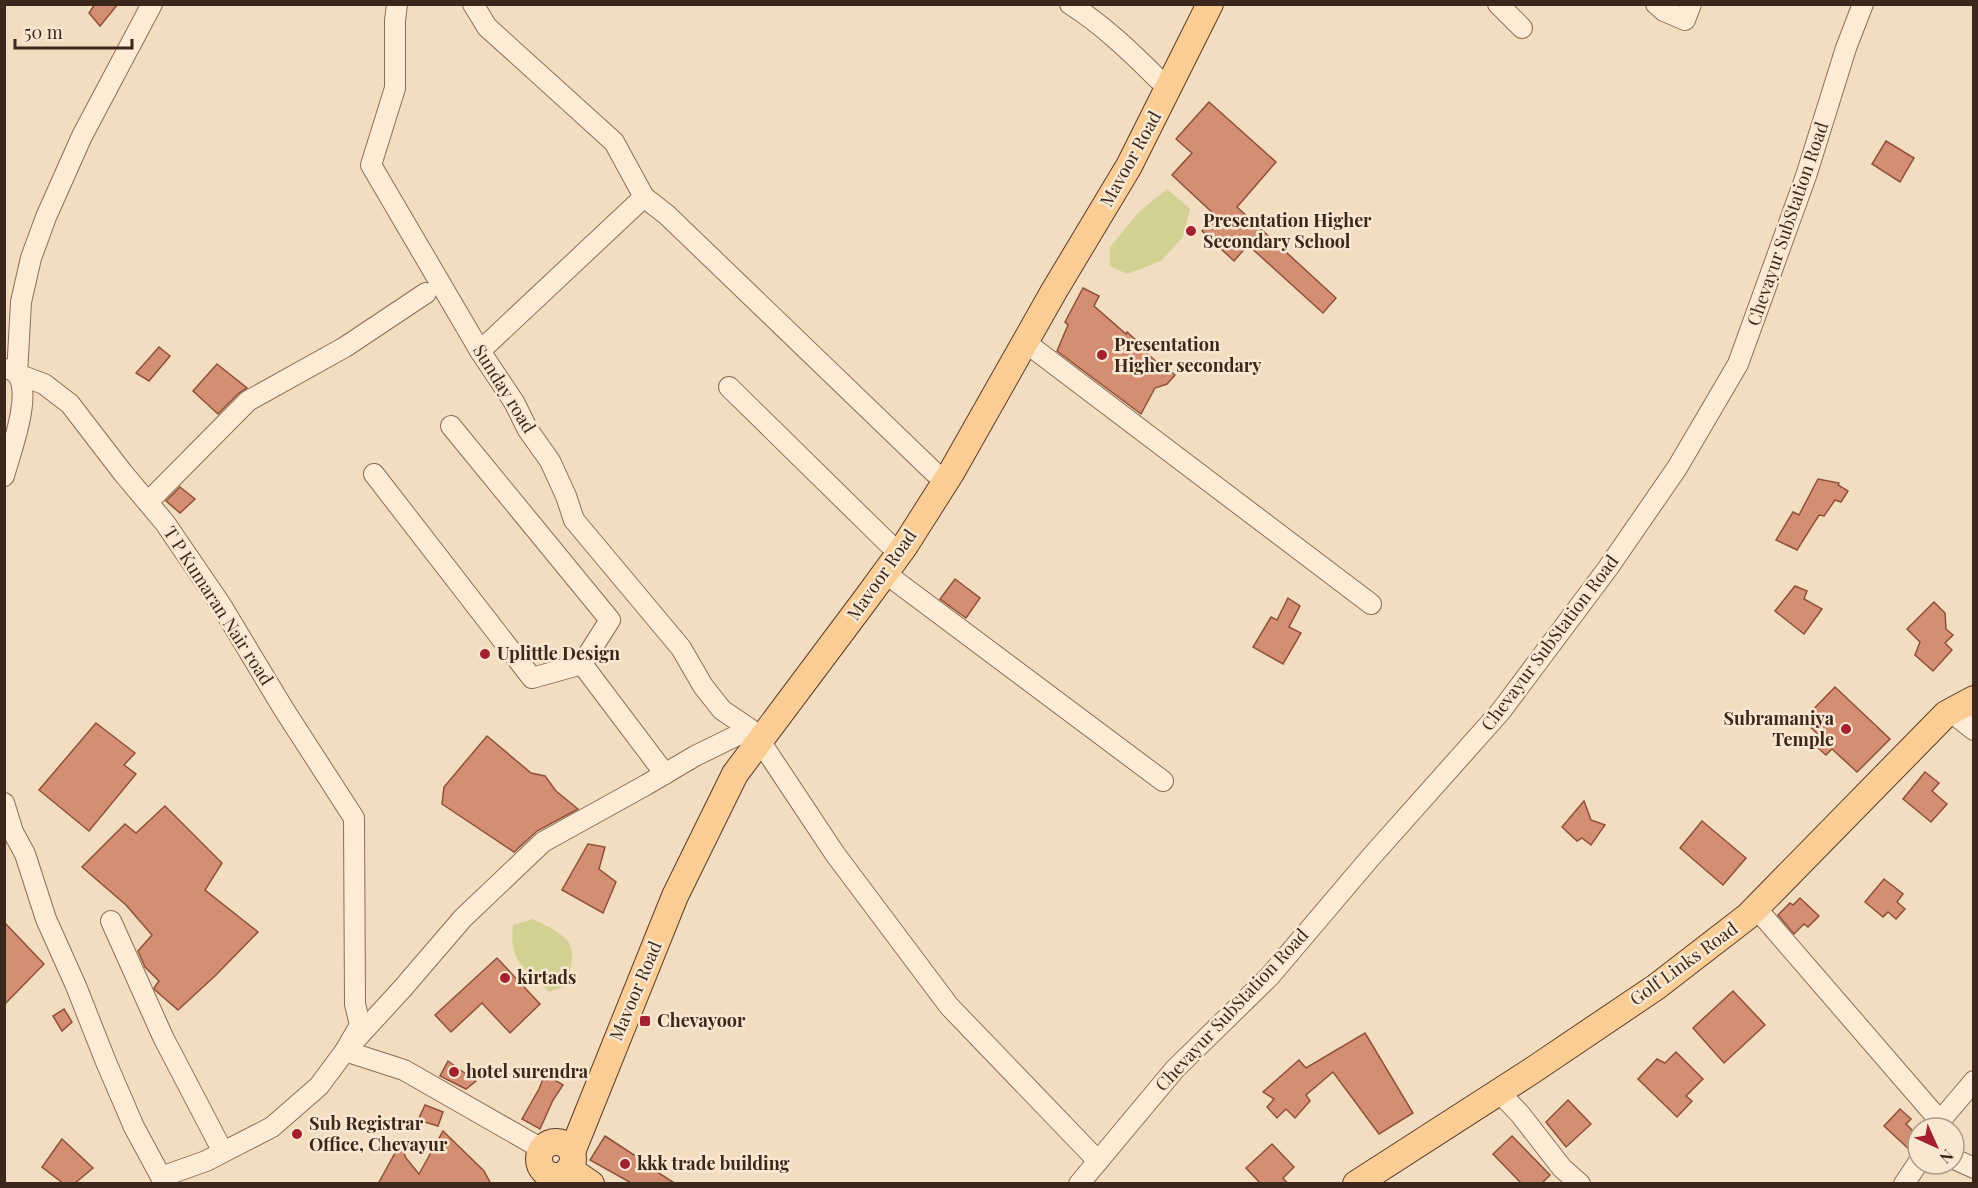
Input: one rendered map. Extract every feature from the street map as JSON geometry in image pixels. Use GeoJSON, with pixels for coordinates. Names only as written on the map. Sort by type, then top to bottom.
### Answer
{"type":"FeatureCollection","features":[{"type":"Feature","properties":{"kind":"main road","name":"Mavoor Road"},"geometry":{"type":"LineString","coordinates":[[553,1165],[602,1073],[679,887],[755,735],[778,694],[889,544],[935,473],[1120,156],[1194,4]]}},
{"type":"Feature","properties":{"kind":"main road","name":"Mavoor Road"},"geometry":{"type":"LineString","coordinates":[[755,735],[885,573],[951,473],[1024,342],[1129,166],[1210,4]]}},
{"type":"Feature","properties":{"kind":"main road","name":"Golf Links Road"},"geometry":{"type":"LineString","coordinates":[[1356,1184],[1656,987],[1748,916],[1951,712],[1974,699]]}},
{"type":"Feature","properties":{"kind":"main road"},"geometry":{"type":"LineString","coordinates":[[553,1165],[591,1184]]}},
{"type":"Feature","properties":{"kind":"street"},"geometry":{"type":"LineString","coordinates":[[4,476],[23,402],[23,389],[11,370],[21,302],[31,258],[46,217],[82,136],[152,4]]}},
{"type":"Feature","properties":{"kind":"street","name":"Sunday road"},"geometry":{"type":"LineString","coordinates":[[397,4],[395,88],[371,165],[480,351],[514,402],[528,430],[550,461],[574,520],[681,648],[703,686],[722,710],[755,735]]}},
{"type":"Feature","properties":{"kind":"street"},"geometry":{"type":"LineString","coordinates":[[473,4],[487,27],[614,142],[644,197],[667,214],[935,473]]}},
{"type":"Feature","properties":{"kind":"street"},"geometry":{"type":"LineString","coordinates":[[1070,4],[1123,45],[1159,80]]}},
{"type":"Feature","properties":{"kind":"street"},"geometry":{"type":"LineString","coordinates":[[1498,4],[1522,28]]}},
{"type":"Feature","properties":{"kind":"street"},"geometry":{"type":"LineString","coordinates":[[1656,4],[1664,11],[1685,20],[1691,4]]}},
{"type":"Feature","properties":{"kind":"street","name":"Chevayur SubStation Road"},"geometry":{"type":"LineString","coordinates":[[1078,1184],[1175,1069],[1270,976],[1501,711],[1608,568],[1677,468],[1738,364],[1798,199],[1846,48],[1863,4]]}},
{"type":"Feature","properties":{"kind":"street"},"geometry":{"type":"LineString","coordinates":[[480,351],[644,197]]}},
{"type":"Feature","properties":{"kind":"street"},"geometry":{"type":"LineString","coordinates":[[148,502],[248,401],[345,348],[426,293]]}},
{"type":"Feature","properties":{"kind":"street"},"geometry":{"type":"LineString","coordinates":[[1024,342],[1371,604]]}},
{"type":"Feature","properties":{"kind":"street","name":"T P Kumaran Nair road"},"geometry":{"type":"LineString","coordinates":[[11,370],[45,384],[70,404],[165,523],[221,605],[283,708],[354,818],[355,1004],[360,1025],[345,1051]]}},
{"type":"Feature","properties":{"kind":"street"},"geometry":{"type":"LineString","coordinates":[[729,387],[889,544]]}},
{"type":"Feature","properties":{"kind":"street"},"geometry":{"type":"LineString","coordinates":[[374,474],[532,678],[582,664],[610,620],[451,426]]}},
{"type":"Feature","properties":{"kind":"street"},"geometry":{"type":"LineString","coordinates":[[885,573],[1163,781]]}},
{"type":"Feature","properties":{"kind":"street"},"geometry":{"type":"LineString","coordinates":[[582,664],[665,774]]}},
{"type":"Feature","properties":{"kind":"street"},"geometry":{"type":"LineString","coordinates":[[1951,712],[1974,730]]}},
{"type":"Feature","properties":{"kind":"street"},"geometry":{"type":"LineString","coordinates":[[4,803],[13,832],[25,854],[46,919],[106,1062],[134,1127],[161,1177],[223,1152],[272,1127],[319,1086],[345,1051],[463,918],[543,842],[695,756],[755,735],[835,854],[949,1006],[1098,1161]]}},
{"type":"Feature","properties":{"kind":"street"},"geometry":{"type":"LineString","coordinates":[[1756,908],[1931,1116]]}},
{"type":"Feature","properties":{"kind":"street"},"geometry":{"type":"LineString","coordinates":[[111,921],[163,1037],[223,1152]]}},
{"type":"Feature","properties":{"kind":"street"},"geometry":{"type":"LineString","coordinates":[[345,1051],[404,1070],[553,1165]]}},
{"type":"Feature","properties":{"kind":"street"},"geometry":{"type":"LineString","coordinates":[[1946,1116],[1974,1081]]}},
{"type":"Feature","properties":{"kind":"street"},"geometry":{"type":"LineString","coordinates":[[1499,1092],[1520,1114],[1562,1168],[1580,1184]]}},
{"type":"Feature","properties":{"kind":"shaded area"},"geometry":{"type":"Polygon","coordinates":[[[1167,189],[1190,209],[1183,237],[1161,261],[1127,274],[1110,266],[1110,247],[1139,212],[1167,189]]]}},
{"type":"Feature","properties":{"kind":"shaded area"},"geometry":{"type":"Polygon","coordinates":[[[533,919],[564,937],[572,951],[570,972],[565,986],[549,992],[520,964],[513,948],[513,925],[533,919]]]}},
{"type":"Feature","properties":{"kind":"building"},"geometry":{"type":"Polygon","coordinates":[[[95,4],[118,4],[100,26],[89,13],[95,4]]]}},
{"type":"Feature","properties":{"kind":"building"},"geometry":{"type":"Polygon","coordinates":[[[1209,102],[1276,162],[1237,207],[1336,298],[1323,313],[1248,245],[1234,261],[1202,231],[1216,216],[1172,175],[1192,153],[1176,139],[1209,102]]]}},
{"type":"Feature","properties":{"kind":"building"},"geometry":{"type":"Polygon","coordinates":[[[1886,141],[1914,158],[1900,182],[1872,164],[1886,141]]]}},
{"type":"Feature","properties":{"kind":"building","name":"Presentation Higher secondary"},"geometry":{"type":"Polygon","coordinates":[[[1083,288],[1099,296],[1094,306],[1126,334],[1127,332],[1163,368],[1165,366],[1175,375],[1167,384],[1155,388],[1141,414],[1057,351],[1068,325],[1065,322],[1083,288]]]}},
{"type":"Feature","properties":{"kind":"building"},"geometry":{"type":"Polygon","coordinates":[[[159,347],[170,356],[149,381],[136,373],[159,347]]]}},
{"type":"Feature","properties":{"kind":"building"},"geometry":{"type":"Polygon","coordinates":[[[217,364],[247,388],[218,414],[193,391],[217,364]]]}},
{"type":"Feature","properties":{"kind":"building"},"geometry":{"type":"Polygon","coordinates":[[[1818,479],[1839,483],[1838,485],[1848,491],[1841,502],[1835,500],[1824,516],[1819,515],[1797,550],[1776,540],[1793,512],[1799,515],[1818,479]]]}},
{"type":"Feature","properties":{"kind":"building"},"geometry":{"type":"Polygon","coordinates":[[[180,487],[195,499],[180,513],[166,501],[180,487]]]}},
{"type":"Feature","properties":{"kind":"building"},"geometry":{"type":"Polygon","coordinates":[[[955,579],[980,598],[966,618],[940,599],[955,579]]]}},
{"type":"Feature","properties":{"kind":"building"},"geometry":{"type":"Polygon","coordinates":[[[1795,586],[1807,591],[1804,599],[1822,609],[1804,634],[1775,611],[1795,586]]]}},
{"type":"Feature","properties":{"kind":"building"},"geometry":{"type":"Polygon","coordinates":[[[1288,598],[1300,606],[1289,627],[1301,633],[1283,664],[1253,647],[1271,617],[1277,620],[1288,598]]]}},
{"type":"Feature","properties":{"kind":"building"},"geometry":{"type":"Polygon","coordinates":[[[1934,602],[1945,613],[1946,629],[1953,635],[1945,643],[1952,650],[1933,671],[1915,655],[1920,642],[1907,629],[1934,602]]]}},
{"type":"Feature","properties":{"kind":"building","name":"Subramaniya Temple"},"geometry":{"type":"Polygon","coordinates":[[[1835,687],[1890,739],[1857,772],[1832,749],[1826,755],[1817,747],[1824,740],[1803,720],[1835,687]]]}},
{"type":"Feature","properties":{"kind":"building"},"geometry":{"type":"Polygon","coordinates":[[[96,723],[135,753],[124,765],[136,774],[89,831],[39,790],[96,723]]]}},
{"type":"Feature","properties":{"kind":"building"},"geometry":{"type":"Polygon","coordinates":[[[487,736],[531,773],[545,776],[556,791],[578,809],[537,831],[514,852],[442,804],[444,787],[487,736]]]}},
{"type":"Feature","properties":{"kind":"building"},"geometry":{"type":"Polygon","coordinates":[[[1925,772],[1939,783],[1932,791],[1947,804],[1931,822],[1903,799],[1925,772]]]}},
{"type":"Feature","properties":{"kind":"building"},"geometry":{"type":"Polygon","coordinates":[[[1584,801],[1591,820],[1605,825],[1591,845],[1582,838],[1577,841],[1562,827],[1584,801]]]}},
{"type":"Feature","properties":{"kind":"building"},"geometry":{"type":"Polygon","coordinates":[[[165,806],[222,863],[205,890],[258,932],[178,1010],[155,990],[159,981],[145,967],[138,951],[152,935],[126,905],[82,867],[125,824],[136,833],[165,806]]]}},
{"type":"Feature","properties":{"kind":"building"},"geometry":{"type":"Polygon","coordinates":[[[1702,821],[1746,858],[1723,885],[1680,848],[1702,821]]]}},
{"type":"Feature","properties":{"kind":"building"},"geometry":{"type":"Polygon","coordinates":[[[588,844],[605,847],[599,869],[616,882],[603,913],[562,890],[588,844]]]}},
{"type":"Feature","properties":{"kind":"building"},"geometry":{"type":"Polygon","coordinates":[[[1884,879],[1903,894],[1897,902],[1905,909],[1896,919],[1888,912],[1883,917],[1865,902],[1884,879]]]}},
{"type":"Feature","properties":{"kind":"building"},"geometry":{"type":"Polygon","coordinates":[[[1800,898],[1819,916],[1808,927],[1804,924],[1794,934],[1778,915],[1790,903],[1793,905],[1800,898]]]}},
{"type":"Feature","properties":{"kind":"building"},"geometry":{"type":"Polygon","coordinates":[[[4,922],[44,964],[4,1005],[4,922]]]}},
{"type":"Feature","properties":{"kind":"building"},"geometry":{"type":"Polygon","coordinates":[[[497,958],[540,1004],[510,1033],[482,1003],[451,1032],[435,1015],[497,958]]]}},
{"type":"Feature","properties":{"kind":"building"},"geometry":{"type":"Polygon","coordinates":[[[1733,991],[1765,1025],[1724,1063],[1693,1028],[1733,991]]]}},
{"type":"Feature","properties":{"kind":"building"},"geometry":{"type":"Polygon","coordinates":[[[64,1009],[72,1022],[62,1031],[53,1016],[64,1009]]]}},
{"type":"Feature","properties":{"kind":"building"},"geometry":{"type":"Polygon","coordinates":[[[1365,1033],[1413,1113],[1379,1134],[1333,1072],[1306,1095],[1310,1101],[1295,1118],[1286,1109],[1277,1118],[1267,1107],[1274,1099],[1263,1092],[1299,1060],[1306,1068],[1365,1033]]]}},
{"type":"Feature","properties":{"kind":"building"},"geometry":{"type":"Polygon","coordinates":[[[1676,1052],[1703,1079],[1686,1096],[1692,1101],[1677,1117],[1638,1079],[1657,1059],[1665,1063],[1676,1052]]]}},
{"type":"Feature","properties":{"kind":"building","name":"hotel surendra"},"geometry":{"type":"Polygon","coordinates":[[[448,1061],[476,1081],[466,1089],[440,1076],[448,1061]]]}},
{"type":"Feature","properties":{"kind":"building"},"geometry":{"type":"Polygon","coordinates":[[[545,1074],[563,1085],[553,1100],[540,1129],[522,1119],[545,1074]]]}},
{"type":"Feature","properties":{"kind":"building"},"geometry":{"type":"Polygon","coordinates":[[[1568,1100],[1591,1124],[1566,1147],[1546,1122],[1568,1100]]]}},
{"type":"Feature","properties":{"kind":"building"},"geometry":{"type":"Polygon","coordinates":[[[425,1105],[443,1112],[438,1126],[418,1120],[425,1105]]]}},
{"type":"Feature","properties":{"kind":"building"},"geometry":{"type":"Polygon","coordinates":[[[1900,1109],[1908,1116],[1906,1146],[1884,1126],[1900,1109]]]}},
{"type":"Feature","properties":{"kind":"building"},"geometry":{"type":"Polygon","coordinates":[[[443,1131],[484,1171],[491,1184],[378,1184],[400,1144],[406,1158],[419,1174],[443,1131]]]}},
{"type":"Feature","properties":{"kind":"building","name":"kkk trade building"},"geometry":{"type":"Polygon","coordinates":[[[605,1136],[634,1155],[660,1168],[657,1172],[676,1184],[633,1184],[590,1160],[605,1136]]]}},
{"type":"Feature","properties":{"kind":"building"},"geometry":{"type":"Polygon","coordinates":[[[1512,1136],[1550,1175],[1541,1184],[1522,1184],[1493,1154],[1512,1136]]]}},
{"type":"Feature","properties":{"kind":"building"},"geometry":{"type":"Polygon","coordinates":[[[62,1139],[93,1168],[74,1184],[64,1184],[42,1167],[62,1139]]]}},
{"type":"Feature","properties":{"kind":"building"},"geometry":{"type":"Polygon","coordinates":[[[1272,1144],[1294,1167],[1283,1178],[1288,1184],[1261,1184],[1246,1168],[1272,1144]]]}},
{"type":"Feature","properties":{"kind":"place","name":"Presentation Higher Secondary School"},"geometry":{"type":"Point","coordinates":[1191,231]}},
{"type":"Feature","properties":{"kind":"place","name":"Presentation Higher secondary"},"geometry":{"type":"Point","coordinates":[1102,355]}},
{"type":"Feature","properties":{"kind":"place","name":"Uplittle Design"},"geometry":{"type":"Point","coordinates":[485,654]}},
{"type":"Feature","properties":{"kind":"place","name":"Subramaniya Temple"},"geometry":{"type":"Point","coordinates":[1846,729]}},
{"type":"Feature","properties":{"kind":"place","name":"kirtads"},"geometry":{"type":"Point","coordinates":[505,978]}},
{"type":"Feature","properties":{"kind":"place","name":"Chevayoor"},"geometry":{"type":"Point","coordinates":[645,1021]}},
{"type":"Feature","properties":{"kind":"place","name":"hotel surendra"},"geometry":{"type":"Point","coordinates":[454,1072]}},
{"type":"Feature","properties":{"kind":"place","name":"Sub Registrar Office, Chevayur"},"geometry":{"type":"Point","coordinates":[297,1134]}},
{"type":"Feature","properties":{"kind":"place","name":"kkk trade building"},"geometry":{"type":"Point","coordinates":[625,1164]}}]}
